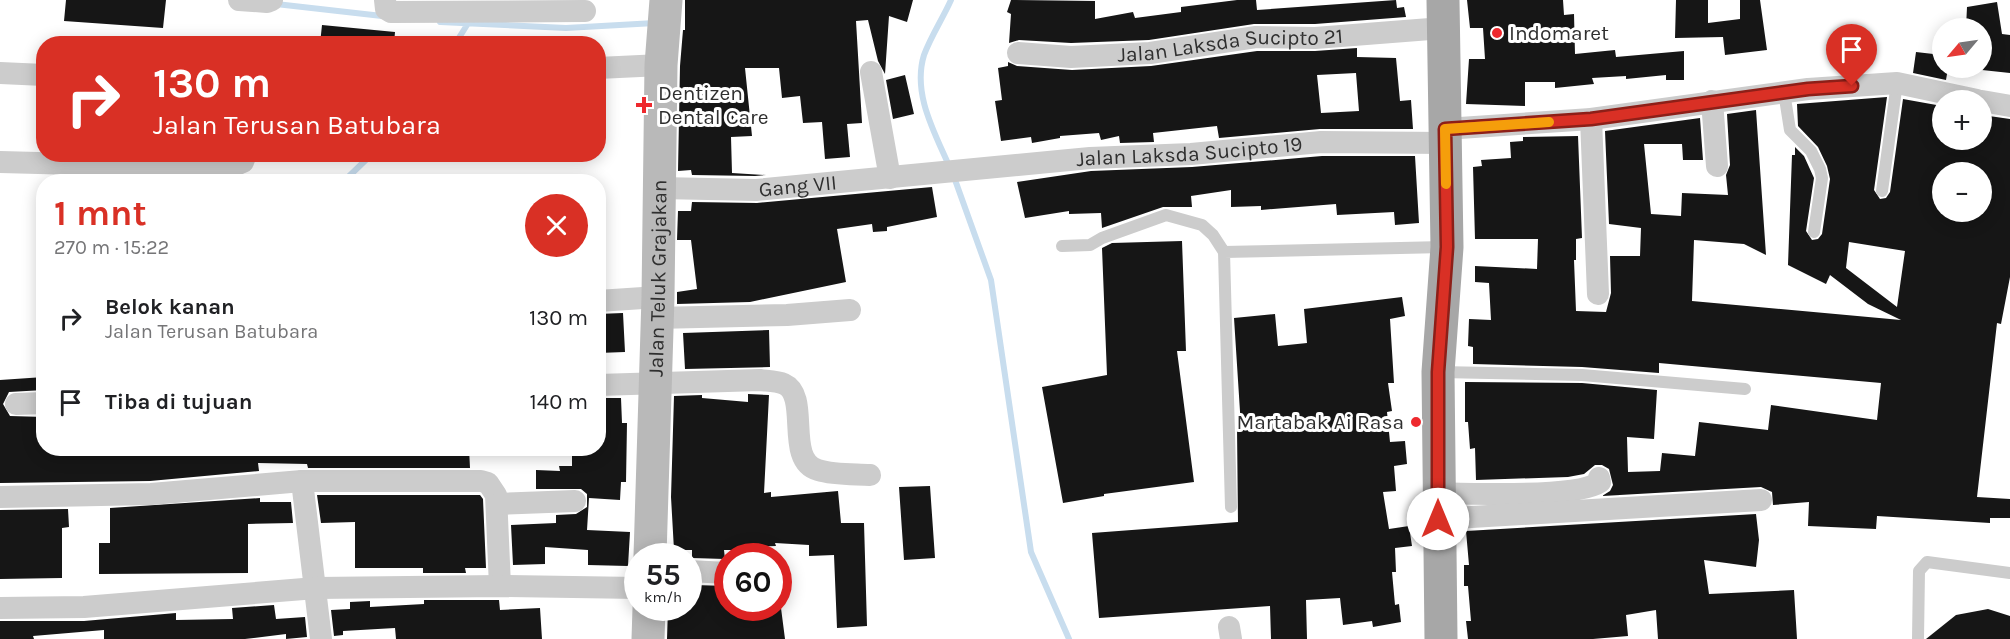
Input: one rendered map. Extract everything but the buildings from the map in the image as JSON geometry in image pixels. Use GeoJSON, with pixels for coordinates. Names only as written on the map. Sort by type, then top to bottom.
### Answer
{"type":"FeatureCollection","features":[{"type":"Feature","properties":{"kind":"main road"},"geometry":{"type":"LineString","coordinates":[[1441,639],[1438,372],[1447,247],[1443,14]]}},
{"type":"Feature","properties":{"kind":"street"},"geometry":{"type":"LineString","coordinates":[[239,0],[267,2],[272,0]]}},
{"type":"Feature","properties":{"kind":"street"},"geometry":{"type":"LineString","coordinates":[[385,0],[386,9],[391,12],[495,6],[585,11]]}},
{"type":"Feature","properties":{"kind":"street","name":"Jalan Teluk Grajakan"},"geometry":{"type":"LineString","coordinates":[[650,543],[661,65],[666,0]]}},
{"type":"Feature","properties":{"kind":"street","name":"Jalan Laksda Sucipto 21"},"geometry":{"type":"LineString","coordinates":[[1018,53],[1071,57],[1150,53],[1256,37],[1315,38],[1443,14]]}},
{"type":"Feature","properties":{"kind":"street"},"geometry":{"type":"LineString","coordinates":[[606,68],[661,65]]}},
{"type":"Feature","properties":{"kind":"street"},"geometry":{"type":"LineString","coordinates":[[872,72],[890,178]]}},
{"type":"Feature","properties":{"kind":"street"},"geometry":{"type":"LineString","coordinates":[[0,73],[36,75]]}},
{"type":"Feature","properties":{"kind":"street","name":"Jalan Laksda Sucipto 19"},"geometry":{"type":"LineString","coordinates":[[935,175],[980,168],[1321,142],[1445,136],[1591,119],[1784,92],[1897,83],[1932,91]]}},
{"type":"Feature","properties":{"kind":"street"},"geometry":{"type":"LineString","coordinates":[[1712,101],[1717,166]]}},
{"type":"Feature","properties":{"kind":"street","name":"Jalan Laksda Sucipto 19"},"geometry":{"type":"LineString","coordinates":[[1992,103],[2010,106]]}},
{"type":"Feature","properties":{"kind":"street"},"geometry":{"type":"LineString","coordinates":[[1591,119],[1598,294]]}},
{"type":"Feature","properties":{"kind":"street"},"geometry":{"type":"LineString","coordinates":[[0,162],[229,168],[243,162]]}},
{"type":"Feature","properties":{"kind":"street","name":"Gang VII"},"geometry":{"type":"LineString","coordinates":[[660,188],[756,190],[935,175]]}},
{"type":"Feature","properties":{"kind":"street"},"geometry":{"type":"LineString","coordinates":[[606,302],[657,308],[787,315],[850,310]]}},
{"type":"Feature","properties":{"kind":"street"},"geometry":{"type":"LineString","coordinates":[[606,385],[760,380],[784,384],[795,395],[800,440],[806,462],[817,470],[870,476]]}},
{"type":"Feature","properties":{"kind":"street"},"geometry":{"type":"LineString","coordinates":[[16,404],[36,403]]}},
{"type":"Feature","properties":{"kind":"street"},"geometry":{"type":"LineString","coordinates":[[1440,506],[1488,494],[1568,490],[1595,486],[1600,482],[1599,478]]}},
{"type":"Feature","properties":{"kind":"street"},"geometry":{"type":"LineString","coordinates":[[0,497],[151,494],[302,481],[481,481],[491,486],[498,504],[500,586]]}},
{"type":"Feature","properties":{"kind":"street"},"geometry":{"type":"LineString","coordinates":[[302,481],[321,639]]}},
{"type":"Feature","properties":{"kind":"street"},"geometry":{"type":"LineString","coordinates":[[1440,506],[1761,500]]}},
{"type":"Feature","properties":{"kind":"street"},"geometry":{"type":"LineString","coordinates":[[498,504],[575,501]]}},
{"type":"Feature","properties":{"kind":"street"},"geometry":{"type":"LineString","coordinates":[[0,608],[84,607],[316,588],[500,586],[624,588]]}},
{"type":"Feature","properties":{"kind":"street"},"geometry":{"type":"LineString","coordinates":[[648,639],[649,621]]}},
{"type":"Feature","properties":{"kind":"lane"},"geometry":{"type":"LineString","coordinates":[[1882,191],[1897,83]]}},
{"type":"Feature","properties":{"kind":"lane"},"geometry":{"type":"LineString","coordinates":[[1784,92],[1790,130],[1811,151],[1822,178],[1814,232]]}},
{"type":"Feature","properties":{"kind":"lane"},"geometry":{"type":"LineString","coordinates":[[1062,246],[1090,245],[1102,238],[1166,215],[1184,218],[1202,225],[1213,235],[1224,252],[1231,507]]}},
{"type":"Feature","properties":{"kind":"lane"},"geometry":{"type":"LineString","coordinates":[[1224,252],[1447,247]]}},
{"type":"Feature","properties":{"kind":"lane"},"geometry":{"type":"LineString","coordinates":[[1438,372],[1582,375],[1745,389]]}},
{"type":"Feature","properties":{"kind":"lane"},"geometry":{"type":"LineString","coordinates":[[1918,639],[1919,571],[1927,562],[2010,573]]}},
{"type":"Feature","properties":{"kind":"waterway"},"geometry":{"type":"LineString","coordinates":[[950,168],[927,113],[923,99],[921,70],[924,55],[951,0]]}},
{"type":"Feature","properties":{"kind":"waterway"},"geometry":{"type":"LineString","coordinates":[[276,4],[382,16]]}},
{"type":"Feature","properties":{"kind":"waterway"},"geometry":{"type":"LineString","coordinates":[[440,22],[566,28],[655,23]]}},
{"type":"Feature","properties":{"kind":"waterway"},"geometry":{"type":"LineString","coordinates":[[460,36],[467,25]]}},
{"type":"Feature","properties":{"kind":"waterway"},"geometry":{"type":"LineString","coordinates":[[351,174],[364,162]]}},
{"type":"Feature","properties":{"kind":"waterway"},"geometry":{"type":"LineString","coordinates":[[954,177],[991,280],[1031,552],[1069,639]]}},
{"type":"Feature","properties":{"kind":"slow traffic"},"geometry":{"type":"LineString","coordinates":[[1446,184],[1445,129],[1549,122]]}},
{"type":"Feature","properties":{"kind":"place","name":"Indomaret"},"geometry":{"type":"Point","coordinates":[1497,33]}},
{"type":"Feature","properties":{"kind":"place","name":"Dentizen Dental Care"},"geometry":{"type":"Point","coordinates":[644,105]}},
{"type":"Feature","properties":{"kind":"place","name":"Martabak Ai Rasa"},"geometry":{"type":"Point","coordinates":[1416,422]}},
{"type":"Feature","properties":{"kind":"route"},"geometry":{"type":"LineString","coordinates":[[1438,519],[1438,372],[1447,247],[1445,129],[1591,119],[1712,101],[1852,86]]}}]}
